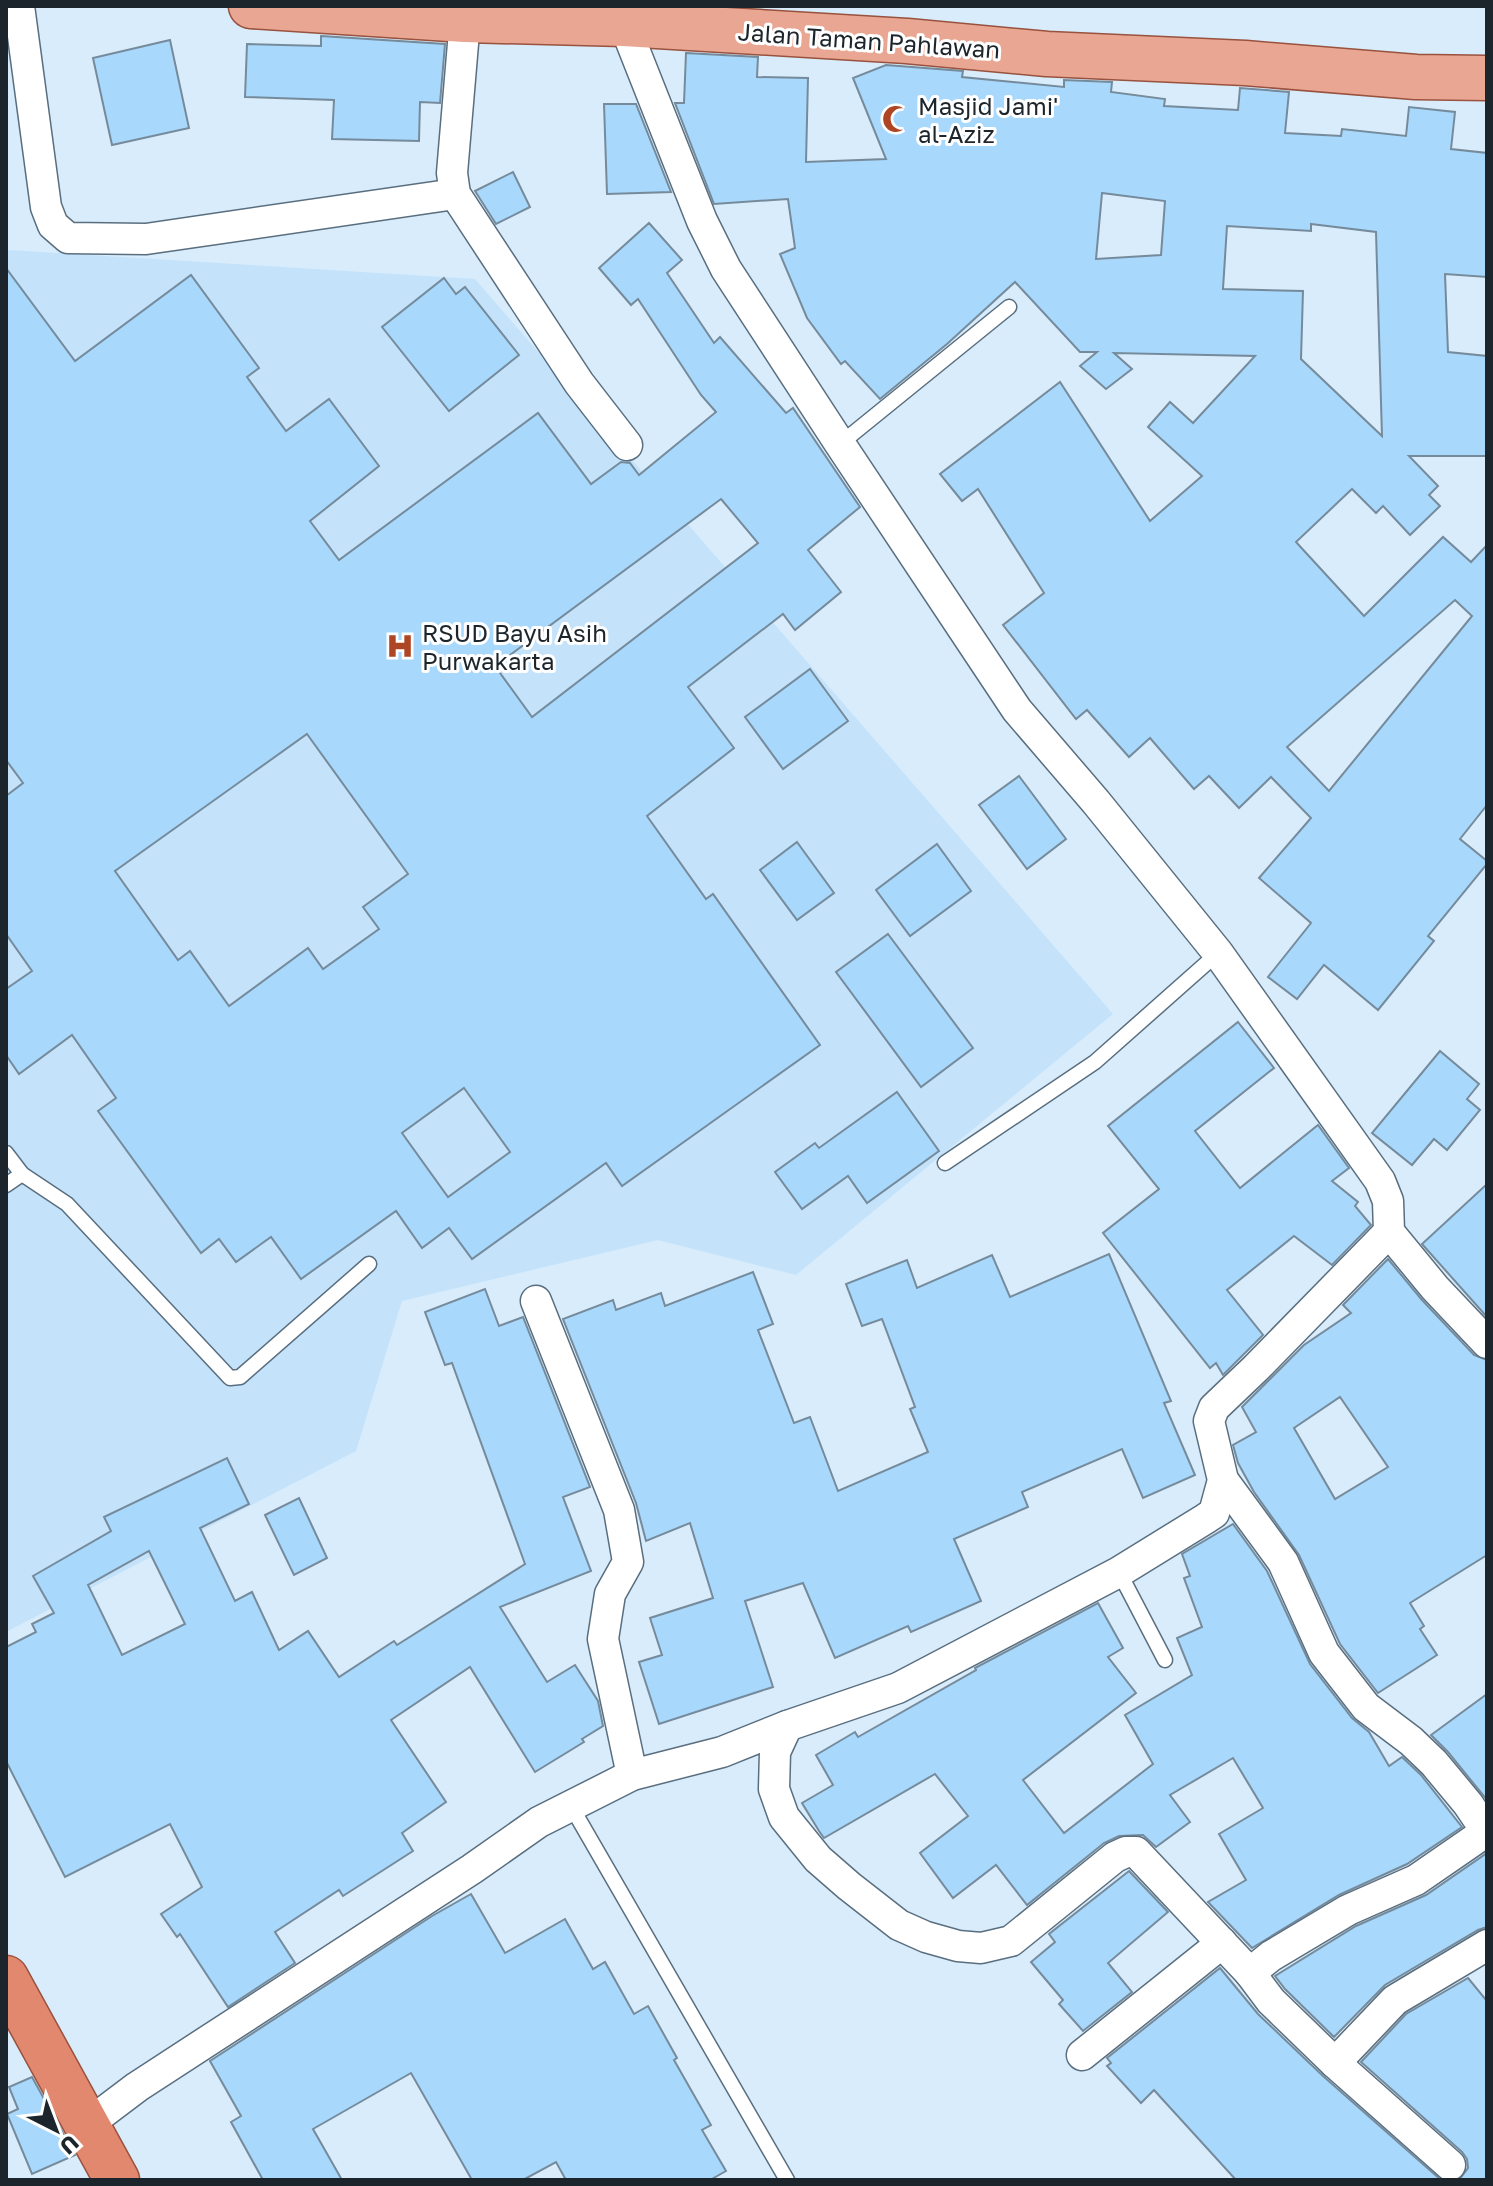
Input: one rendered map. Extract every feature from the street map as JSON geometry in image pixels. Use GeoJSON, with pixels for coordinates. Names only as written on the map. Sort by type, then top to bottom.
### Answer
{"type":"FeatureCollection","features":[{"type":"Feature","properties":{"kind":"highway"},"geometry":{"type":"LineString","coordinates":[[6,1978],[117,2180]]}},
{"type":"Feature","properties":{"kind":"main road","name":"Jalan Taman Pahlawan"},"geometry":{"type":"LineString","coordinates":[[251,6],[465,20],[624,24],[907,41],[1047,54],[1245,63],[1416,77],[1487,78]]}},
{"type":"Feature","properties":{"kind":"street"},"geometry":{"type":"LineString","coordinates":[[19,6],[46,207],[53,225],[68,238],[146,239],[455,194]]}},
{"type":"Feature","properties":{"kind":"street"},"geometry":{"type":"LineString","coordinates":[[465,20],[452,173],[455,194],[579,383],[627,445]]}},
{"type":"Feature","properties":{"kind":"street"},"geometry":{"type":"LineString","coordinates":[[624,24],[702,221],[726,269],[840,444],[1017,710],[1218,953],[1380,1181],[1388,1201],[1389,1232],[1435,1288],[1487,1343]]}},
{"type":"Feature","properties":{"kind":"street"},"geometry":{"type":"LineString","coordinates":[[1250,1973],[1271,1956],[1348,1910],[1416,1880],[1487,1832],[1434,1763],[1366,1707],[1324,1653],[1283,1562],[1223,1480],[1209,1421],[1214,1408],[1389,1232]]}},
{"type":"Feature","properties":{"kind":"street"},"geometry":{"type":"LineString","coordinates":[[536,1301],[619,1510],[628,1562],[610,1594],[603,1639],[632,1775]]}},
{"type":"Feature","properties":{"kind":"street"},"geometry":{"type":"LineString","coordinates":[[88,2124],[137,2087],[539,1822],[632,1775],[722,1752],[898,1688],[1119,1572],[1214,1513],[1223,1480]]}},
{"type":"Feature","properties":{"kind":"street"},"geometry":{"type":"LineString","coordinates":[[787,1726],[775,1752],[774,1789],[784,1817],[818,1859],[899,1925],[958,1946],[981,1948],[1011,1941],[1115,1857],[1136,1852],[1250,1973],[1271,2001],[1335,2063],[1450,2165]]}},
{"type":"Feature","properties":{"kind":"street"},"geometry":{"type":"LineString","coordinates":[[1082,2055],[1222,1943]]}},
{"type":"Feature","properties":{"kind":"street"},"geometry":{"type":"LineString","coordinates":[[1335,2063],[1395,2000],[1487,1945]]}},
{"type":"Feature","properties":{"kind":"lane"},"geometry":{"type":"LineString","coordinates":[[840,444],[1009,307]]}},
{"type":"Feature","properties":{"kind":"lane"},"geometry":{"type":"LineString","coordinates":[[945,1163],[1095,1062],[1218,953]]}},
{"type":"Feature","properties":{"kind":"lane"},"geometry":{"type":"LineString","coordinates":[[6,1153],[22,1174],[67,1204],[230,1378],[240,1377],[369,1264]]}},
{"type":"Feature","properties":{"kind":"lane"},"geometry":{"type":"LineString","coordinates":[[6,1185],[22,1174]]}},
{"type":"Feature","properties":{"kind":"lane"},"geometry":{"type":"LineString","coordinates":[[1119,1572],[1165,1660]]}},
{"type":"Feature","properties":{"kind":"lane"},"geometry":{"type":"LineString","coordinates":[[571,1806],[787,2180]]}},
{"type":"Feature","properties":{"kind":"shaded area","name":"RSUD Bayu Asih Purwakarta"},"geometry":{"type":"Polygon","coordinates":[[[6,252],[475,279],[1113,1014],[796,1275],[658,1240],[402,1301],[356,1451],[6,1632],[6,252]]]}},
{"type":"Feature","properties":{"kind":"building"},"geometry":{"type":"Polygon","coordinates":[[[321,36],[445,44],[440,103],[420,102],[419,141],[332,139],[334,100],[245,97],[247,44],[321,46],[321,36]]]}},
{"type":"Feature","properties":{"kind":"building"},"geometry":{"type":"Polygon","coordinates":[[[170,40],[189,128],[112,145],[93,58],[170,40]]]}},
{"type":"Feature","properties":{"kind":"building"},"geometry":{"type":"Polygon","coordinates":[[[686,53],[758,57],[757,77],[808,78],[806,162],[886,159],[853,78],[886,65],[963,71],[962,77],[1064,87],[1064,80],[1112,82],[1111,92],[1165,99],[1164,106],[1238,110],[1240,88],[1289,92],[1285,133],[1341,136],[1342,129],[1406,136],[1409,107],[1455,112],[1451,149],[1487,153],[1487,277],[1445,274],[1448,352],[1487,356],[1487,456],[1409,456],[1438,486],[1429,495],[1440,506],[1410,535],[1383,506],[1376,513],[1352,489],[1296,542],[1364,616],[1443,537],[1471,562],[1487,545],[1487,805],[1460,839],[1487,864],[1428,936],[1434,941],[1378,1010],[1324,965],[1297,999],[1268,977],[1311,923],[1259,878],[1311,818],[1271,777],[1239,808],[1209,776],[1194,789],[1150,738],[1129,757],[1087,710],[1076,719],[1003,625],[1044,593],[978,489],[962,501],[940,474],[1060,382],[1150,521],[1202,476],[1148,427],[1170,402],[1193,423],[1255,356],[1114,353],[1132,369],[1106,389],[1080,366],[1097,352],[1080,352],[1015,282],[880,399],[845,361],[841,364],[807,318],[780,254],[795,248],[788,199],[714,204],[675,103],[684,103],[686,53]],[[1102,193],[1096,259],[1161,255],[1165,201],[1102,193]],[[1311,224],[1311,231],[1227,226],[1223,289],[1303,291],[1301,359],[1382,436],[1376,232],[1311,224]],[[1455,600],[1287,747],[1329,791],[1472,616],[1455,600]]]}},
{"type":"Feature","properties":{"kind":"building"},"geometry":{"type":"Polygon","coordinates":[[[604,104],[636,104],[671,192],[607,194],[604,104]]]}},
{"type":"Feature","properties":{"kind":"building"},"geometry":{"type":"Polygon","coordinates":[[[513,172],[530,207],[496,224],[475,191],[513,172]]]}},
{"type":"Feature","properties":{"kind":"building"},"geometry":{"type":"Polygon","coordinates":[[[649,223],[682,260],[667,273],[714,343],[720,337],[786,413],[793,408],[860,507],[808,550],[841,592],[795,630],[783,614],[688,687],[734,748],[647,816],[706,899],[713,894],[820,1045],[622,1186],[606,1163],[472,1259],[449,1228],[422,1248],[396,1211],[301,1279],[271,1237],[236,1262],[219,1239],[201,1253],[98,1111],[116,1098],[72,1035],[19,1074],[6,1055],[6,989],[32,971],[6,934],[6,796],[23,783],[6,760],[6,268],[75,361],[191,275],[259,368],[247,377],[286,431],[329,399],[379,466],[310,521],[339,560],[538,413],[591,484],[621,462],[630,463],[639,475],[716,412],[701,395],[638,299],[631,305],[599,268],[649,223]],[[721,499],[495,666],[532,717],[758,543],[721,499]],[[307,734],[115,871],[178,960],[190,951],[229,1006],[308,948],[323,969],[379,929],[363,907],[408,874],[307,734]],[[464,1088],[402,1133],[448,1197],[510,1152],[464,1088]]]}},
{"type":"Feature","properties":{"kind":"building"},"geometry":{"type":"Polygon","coordinates":[[[444,278],[456,294],[465,287],[519,355],[449,411],[382,327],[444,278]]]}},
{"type":"Feature","properties":{"kind":"building"},"geometry":{"type":"Polygon","coordinates":[[[810,669],[848,721],[783,769],[745,717],[810,669]]]}},
{"type":"Feature","properties":{"kind":"building"},"geometry":{"type":"Polygon","coordinates":[[[1019,776],[1066,839],[1027,869],[979,805],[1019,776]]]}},
{"type":"Feature","properties":{"kind":"building"},"geometry":{"type":"Polygon","coordinates":[[[797,842],[834,893],[797,920],[760,870],[797,842]]]}},
{"type":"Feature","properties":{"kind":"building"},"geometry":{"type":"Polygon","coordinates":[[[937,844],[971,891],[910,936],[876,890],[937,844]]]}},
{"type":"Feature","properties":{"kind":"building"},"geometry":{"type":"Polygon","coordinates":[[[888,934],[973,1048],[921,1087],[836,972],[888,934]]]}},
{"type":"Feature","properties":{"kind":"building"},"geometry":{"type":"Polygon","coordinates":[[[1238,1022],[1274,1068],[1195,1131],[1240,1188],[1318,1125],[1349,1168],[1332,1181],[1358,1202],[1355,1206],[1371,1225],[1332,1265],[1294,1236],[1227,1290],[1263,1335],[1223,1375],[1216,1363],[1210,1368],[1103,1233],[1159,1189],[1108,1126],[1238,1022]]]}},
{"type":"Feature","properties":{"kind":"building"},"geometry":{"type":"Polygon","coordinates":[[[1440,1051],[1479,1084],[1467,1099],[1480,1110],[1447,1150],[1434,1139],[1412,1165],[1372,1133],[1440,1051]]]}},
{"type":"Feature","properties":{"kind":"building"},"geometry":{"type":"Polygon","coordinates":[[[897,1092],[939,1151],[867,1203],[848,1176],[802,1209],[775,1172],[815,1143],[819,1148],[897,1092]]]}},
{"type":"Feature","properties":{"kind":"building"},"geometry":{"type":"Polygon","coordinates":[[[1487,1184],[1487,1317],[1422,1244],[1487,1184]]]}},
{"type":"Feature","properties":{"kind":"building"},"geometry":{"type":"Polygon","coordinates":[[[1109,1254],[1171,1401],[1164,1403],[1195,1475],[1143,1498],[1122,1449],[1022,1492],[1028,1507],[954,1539],[981,1601],[911,1632],[908,1626],[835,1658],[803,1583],[745,1601],[773,1687],[659,1724],[639,1662],[662,1655],[650,1618],[713,1598],[690,1523],[646,1541],[636,1503],[563,1319],[613,1300],[616,1310],[661,1293],[665,1306],[753,1272],[773,1324],[758,1330],[794,1423],[810,1417],[838,1491],[928,1452],[910,1409],[915,1407],[882,1319],[862,1326],[846,1284],[907,1260],[917,1288],[992,1255],[1010,1297],[1109,1254]]]}},
{"type":"Feature","properties":{"kind":"building"},"geometry":{"type":"Polygon","coordinates":[[[1388,1259],[1474,1355],[1487,1360],[1487,1555],[1410,1603],[1424,1626],[1420,1629],[1437,1655],[1378,1693],[1340,1644],[1299,1555],[1254,1492],[1238,1463],[1233,1445],[1256,1432],[1242,1407],[1304,1345],[1351,1313],[1343,1305],[1388,1259]],[[1340,1397],[1294,1428],[1335,1499],[1388,1467],[1340,1397]]]}},
{"type":"Feature","properties":{"kind":"building"},"geometry":{"type":"Polygon","coordinates":[[[485,1289],[499,1326],[523,1317],[590,1487],[563,1497],[591,1571],[500,1607],[547,1682],[575,1665],[598,1701],[603,1726],[582,1739],[584,1742],[535,1772],[470,1667],[391,1720],[446,1802],[402,1833],[413,1851],[343,1896],[339,1890],[275,1932],[295,1963],[228,2007],[180,1934],[177,1937],[161,1914],[202,1887],[170,1824],[65,1877],[6,1761],[6,1647],[36,1632],[32,1624],[54,1613],[33,1576],[111,1531],[104,1517],[227,1458],[249,1504],[200,1528],[235,1601],[252,1592],[279,1650],[308,1631],[339,1677],[394,1641],[397,1645],[525,1564],[452,1363],[445,1365],[425,1312],[485,1289]],[[149,1551],[88,1585],[122,1655],[185,1624],[149,1551]]]}},
{"type":"Feature","properties":{"kind":"building"},"geometry":{"type":"Polygon","coordinates":[[[299,1498],[327,1558],[294,1575],[265,1515],[299,1498]]]}},
{"type":"Feature","properties":{"kind":"building"},"geometry":{"type":"Polygon","coordinates":[[[1233,1524],[1267,1571],[1310,1664],[1352,1718],[1369,1732],[1389,1766],[1402,1757],[1421,1775],[1462,1827],[1407,1864],[1339,1895],[1252,1948],[1208,1902],[1246,1880],[1219,1834],[1263,1808],[1233,1758],[1170,1795],[1190,1822],[1156,1847],[1143,1835],[1119,1836],[1104,1843],[1027,1905],[996,1865],[953,1898],[920,1853],[968,1816],[935,1774],[824,1838],[802,1803],[833,1785],[816,1755],[855,1732],[858,1737],[975,1668],[1098,1603],[1123,1648],[1108,1657],[1136,1693],[1023,1780],[1064,1833],[1153,1764],[1125,1715],[1192,1675],[1177,1638],[1202,1627],[1184,1578],[1190,1576],[1182,1554],[1233,1524]]]}},
{"type":"Feature","properties":{"kind":"building"},"geometry":{"type":"Polygon","coordinates":[[[1487,1694],[1487,1800],[1431,1735],[1487,1694]]]}},
{"type":"Feature","properties":{"kind":"building"},"geometry":{"type":"Polygon","coordinates":[[[1487,1853],[1487,1927],[1385,1985],[1334,2037],[1275,1976],[1356,1926],[1426,1895],[1487,1853]]]}},
{"type":"Feature","properties":{"kind":"building"},"geometry":{"type":"Polygon","coordinates":[[[1129,1871],[1168,1912],[1108,1963],[1132,1992],[1083,2031],[1059,2004],[1063,2000],[1031,1962],[1055,1942],[1049,1934],[1129,1871]]]}},
{"type":"Feature","properties":{"kind":"building"},"geometry":{"type":"Polygon","coordinates":[[[471,1894],[505,1953],[565,1919],[593,1969],[605,1962],[634,2014],[648,2006],[711,2125],[702,2130],[726,2171],[710,2180],[566,2180],[556,2162],[523,2180],[472,2180],[411,2073],[313,2129],[342,2180],[263,2180],[231,2122],[241,2116],[210,2061],[432,1916],[471,1894]]]}},
{"type":"Feature","properties":{"kind":"building"},"geometry":{"type":"Polygon","coordinates":[[[1220,1968],[1258,2014],[1441,2180],[1236,2180],[1154,2090],[1141,2103],[1107,2066],[1111,2063],[1107,2058],[1220,1968]]]}},
{"type":"Feature","properties":{"kind":"building"},"geometry":{"type":"Polygon","coordinates":[[[1468,1978],[1487,2001],[1487,2180],[1459,2180],[1468,2168],[1462,2152],[1361,2062],[1406,2014],[1468,1978]]]}},
{"type":"Feature","properties":{"kind":"building"},"geometry":{"type":"Polygon","coordinates":[[[32,2077],[75,2155],[32,2174],[7,2114],[18,2109],[9,2087],[32,2077]]]}},
{"type":"Feature","properties":{"kind":"place","name":"Masjid Jami' al-Aziz"},"geometry":{"type":"Point","coordinates":[896,119]}},
{"type":"Feature","properties":{"kind":"place","name":"RSUD Bayu Asih Purwakarta"},"geometry":{"type":"Point","coordinates":[400,646]}}]}
